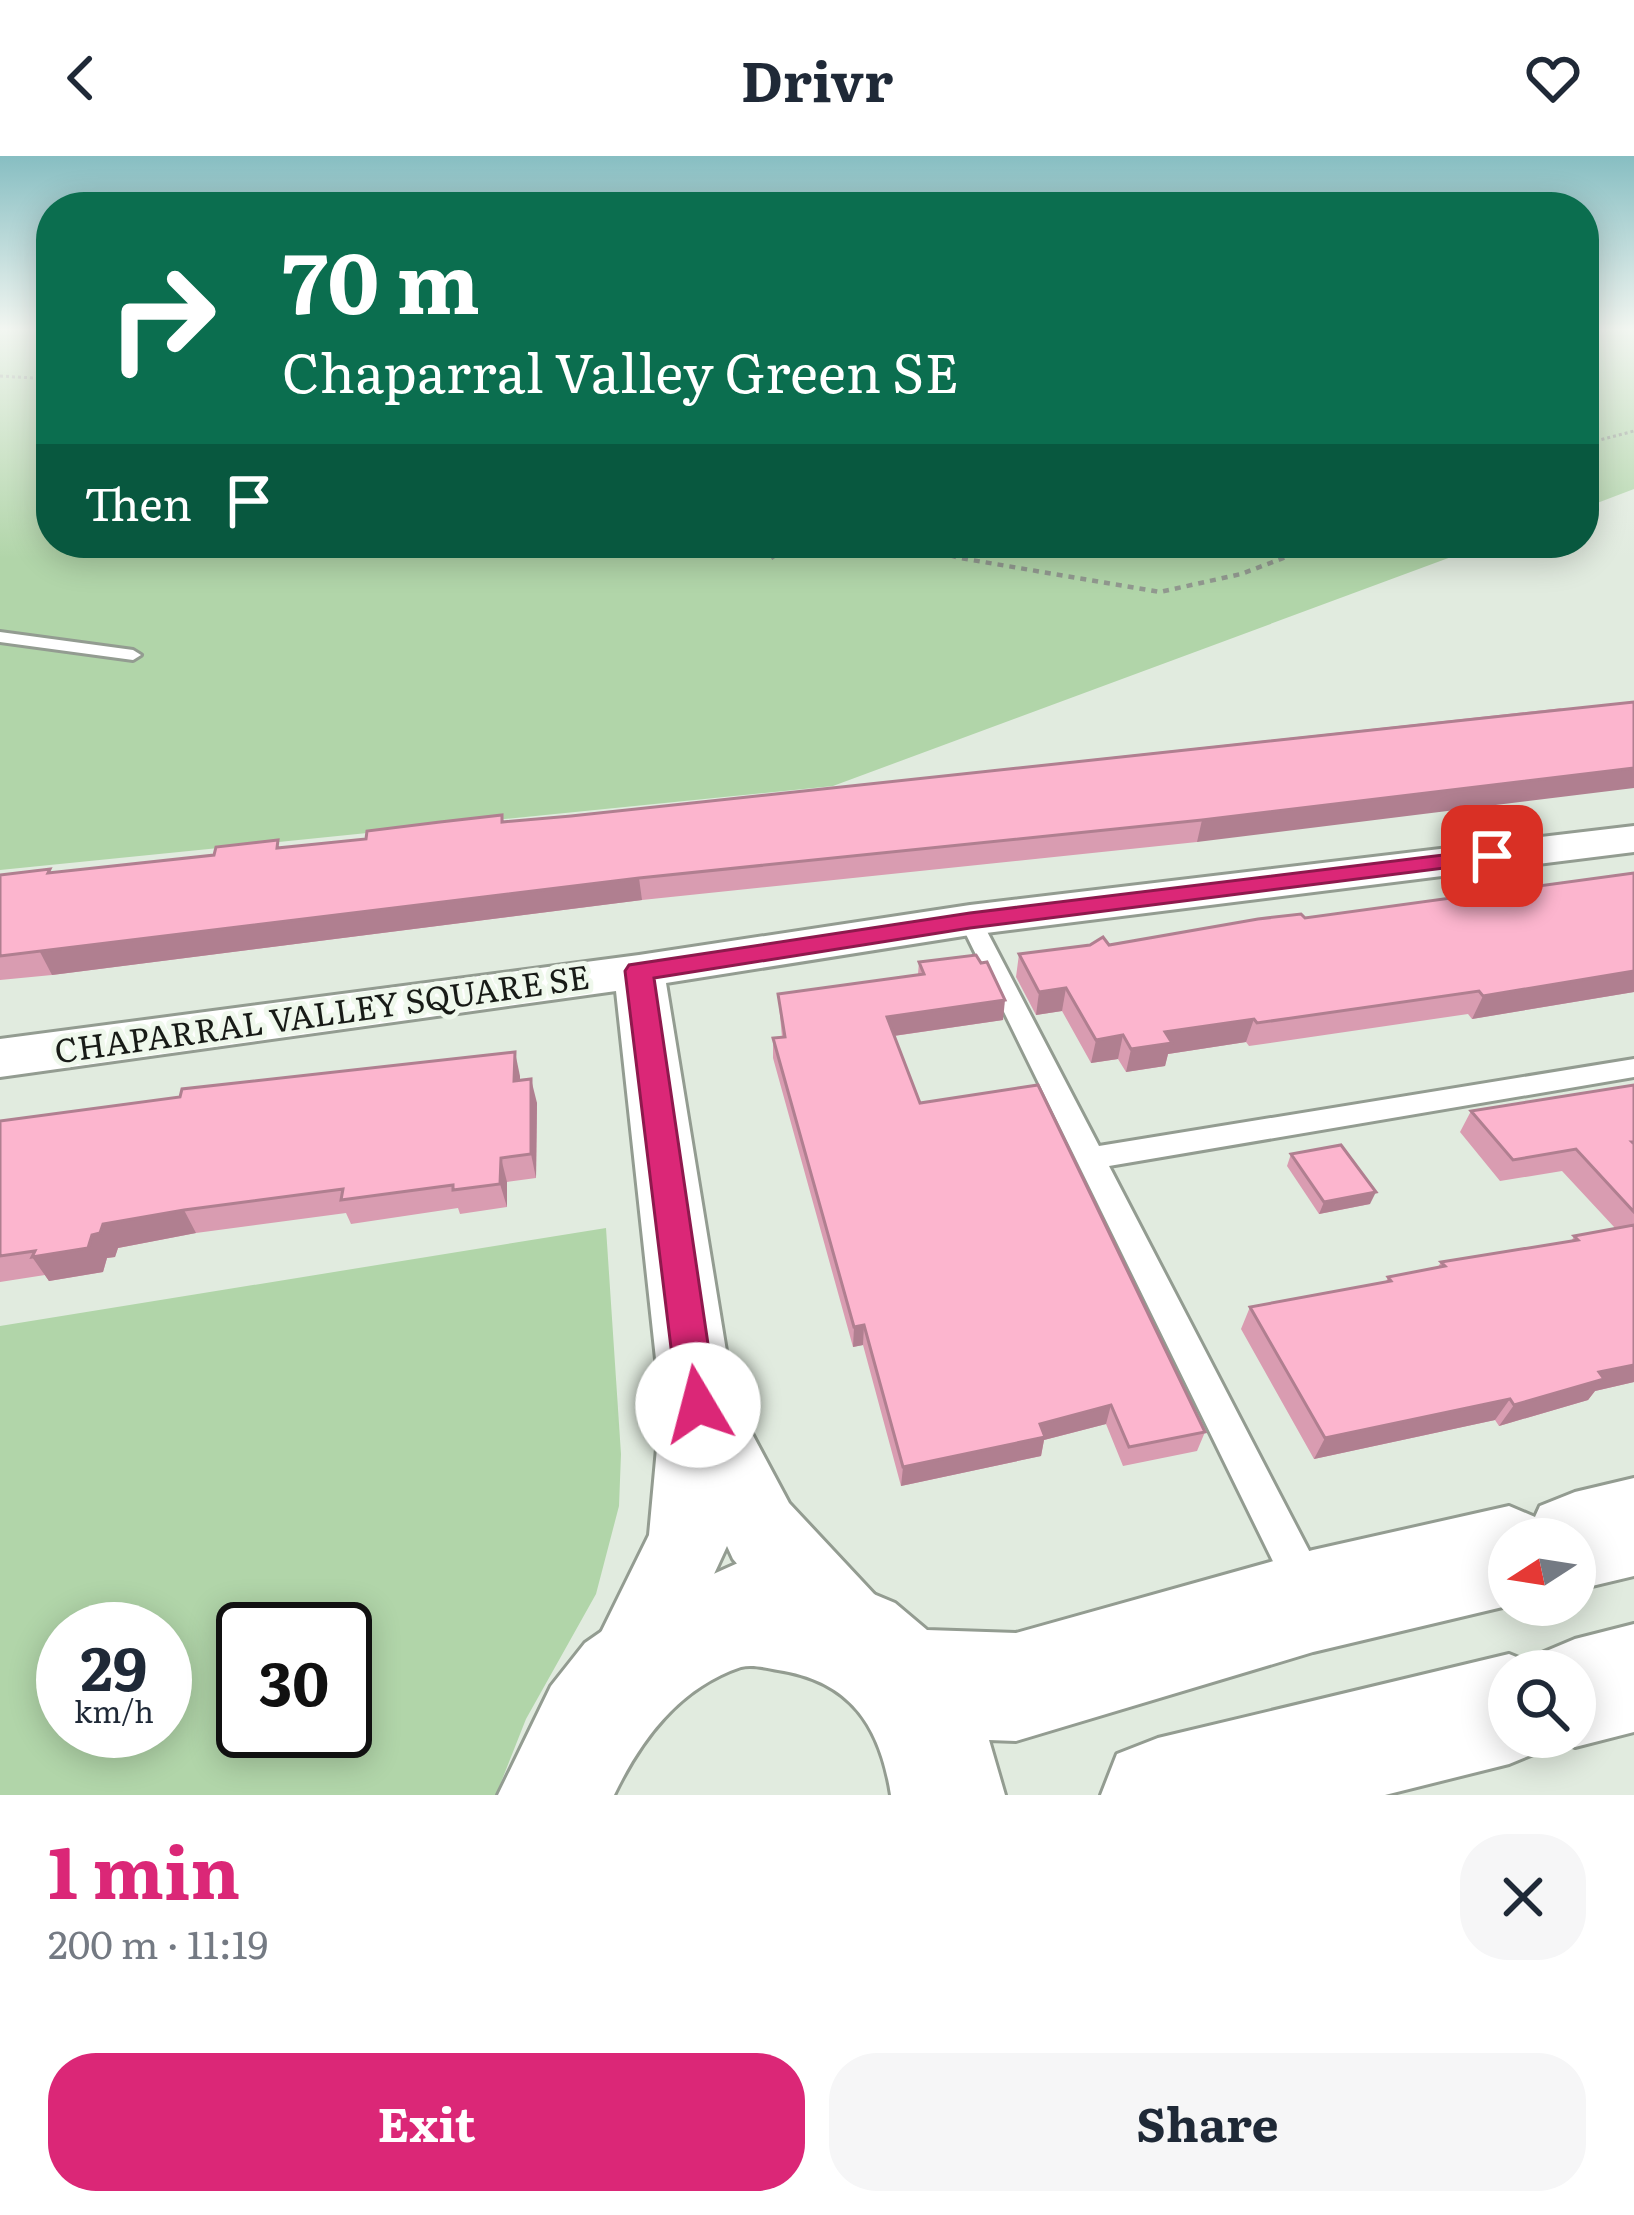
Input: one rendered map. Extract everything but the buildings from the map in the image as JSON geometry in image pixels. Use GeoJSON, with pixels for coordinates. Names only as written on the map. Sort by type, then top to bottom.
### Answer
{"type":"FeatureCollection","features":[{"type":"Feature","properties":{"kind":"street","name":"CHAPARRAL VALLEY SQUARE SE"},"geometry":{"type":"LineString","coordinates":[[0,1058],[639,971],[970,920],[1634,839]]}},
{"type":"Feature","properties":{"kind":"street"},"geometry":{"type":"LineString","coordinates":[[555,1795],[590,1718],[622,1678],[688,1542],[698,1405],[639,971]]}},
{"type":"Feature","properties":{"kind":"street"},"geometry":{"type":"LineString","coordinates":[[698,1405],[761,1531],[926,1720],[945,1767],[948,1795]]}},
{"type":"Feature","properties":{"kind":"street"},"geometry":{"type":"LineString","coordinates":[[1596,1536],[1634,1527]]}},
{"type":"Feature","properties":{"kind":"street"},"geometry":{"type":"LineString","coordinates":[[622,1678],[659,1650],[738,1615],[839,1630],[885,1668],[1016,1687],[1313,1600],[1488,1561]]}},
{"type":"Feature","properties":{"kind":"street"},"geometry":{"type":"LineString","coordinates":[[1596,1688],[1634,1678]]}},
{"type":"Feature","properties":{"kind":"street"},"geometry":{"type":"LineString","coordinates":[[1158,1795],[1389,1758],[1488,1717]]}},
{"type":"Feature","properties":{"kind":"lane"},"geometry":{"type":"LineString","coordinates":[[0,637],[133,655]]}},
{"type":"Feature","properties":{"kind":"lane"},"geometry":{"type":"LineString","coordinates":[[970,920],[1313,1600]]}},
{"type":"Feature","properties":{"kind":"lane"},"geometry":{"type":"LineString","coordinates":[[1092,1158],[1634,1068]]}},
{"type":"Feature","properties":{"kind":"path"},"geometry":{"type":"LineString","coordinates":[[1599,440],[1634,431]]}},
{"type":"Feature","properties":{"kind":"path"},"geometry":{"type":"LineString","coordinates":[[960,558],[1160,592],[1241,574],[1283,558]]}},
{"type":"Feature","properties":{"kind":"green space"},"geometry":{"type":"Polygon","coordinates":[[[0,406],[36,406],[36,558],[1449,558],[833,786],[0,870],[0,406]]]}},
{"type":"Feature","properties":{"kind":"green space"},"geometry":{"type":"Polygon","coordinates":[[[1599,406],[1634,406],[1634,489],[1599,502],[1599,406]]]}},
{"type":"Feature","properties":{"kind":"green space"},"geometry":{"type":"Polygon","coordinates":[[[606,1228],[621,1454],[619,1506],[596,1594],[526,1719],[496,1795],[0,1795],[0,1326],[606,1228]]]}},
{"type":"Feature","properties":{"kind":"route"},"geometry":{"type":"LineString","coordinates":[[698,1405],[639,971],[970,920],[1492,856]]}}]}
